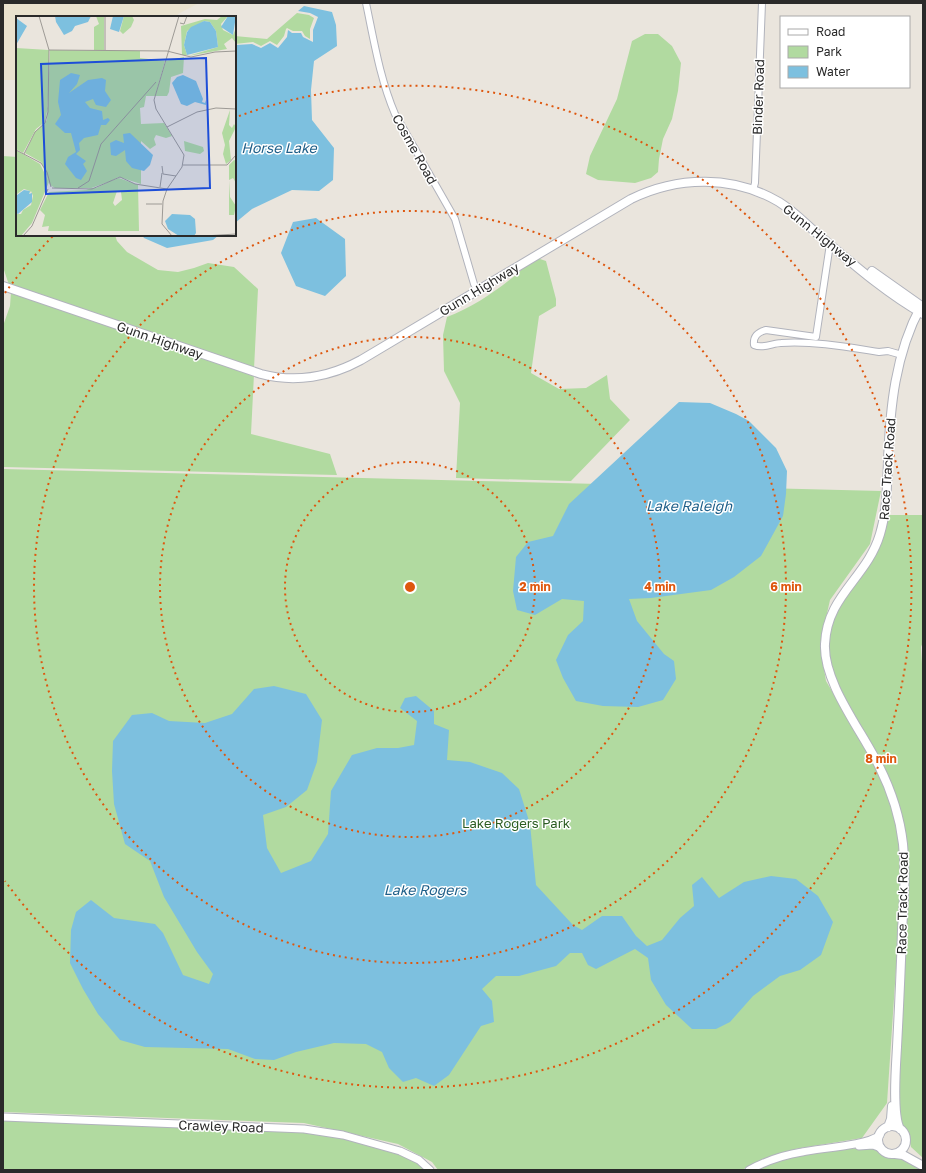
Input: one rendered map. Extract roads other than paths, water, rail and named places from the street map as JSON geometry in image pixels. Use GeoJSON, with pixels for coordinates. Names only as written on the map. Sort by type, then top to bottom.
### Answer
{"type":"FeatureCollection","features":[{"type":"Feature","properties":{"kind":"main road","name":"Gunn Highway"},"geometry":{"type":"LineString","coordinates":[[3,286],[261,374],[288,378],[319,376],[348,366],[623,203],[656,188],[683,182],[703,181],[731,184],[753,190],[778,202],[798,216],[886,289],[921,309]]}},
{"type":"Feature","properties":{"kind":"main road"},"geometry":{"type":"LineString","coordinates":[[798,216],[816,227],[921,309]]}},
{"type":"Feature","properties":{"kind":"main road","name":"Race Track Road"},"geometry":{"type":"LineString","coordinates":[[888,1127],[891,1119],[895,1083],[904,883],[903,842],[888,784],[835,686],[827,668],[825,651],[827,627],[834,607],[869,560],[882,528],[886,507],[891,405],[902,355],[909,334],[921,309]]}},
{"type":"Feature","properties":{"kind":"main road","name":"Race Track Road"},"geometry":{"type":"LineString","coordinates":[[895,1083],[897,1122],[900,1129]]}},
{"type":"Feature","properties":{"kind":"main road"},"geometry":{"type":"LineString","coordinates":[[923,1161],[910,1151],[905,1135],[900,1129],[896,1127],[888,1127],[881,1132],[879,1144],[887,1153],[903,1154],[923,1166]]}},
{"type":"Feature","properties":{"kind":"main road"},"geometry":{"type":"LineString","coordinates":[[895,1154],[902,1150],[906,1142]]}},
{"type":"Feature","properties":{"kind":"street","name":"Cosme Road"},"geometry":{"type":"LineString","coordinates":[[366,3],[382,78],[390,102],[395,114],[455,219],[477,290]]}},
{"type":"Feature","properties":{"kind":"street","name":"Binder Road"},"geometry":{"type":"LineString","coordinates":[[753,190],[755,183],[762,3]]}},
{"type":"Feature","properties":{"kind":"street"},"geometry":{"type":"LineString","coordinates":[[830,244],[816,337],[766,330],[760,331],[754,341],[754,345],[758,346],[779,343],[819,343],[879,352],[888,351],[902,355]]}},
{"type":"Feature","properties":{"kind":"street","name":"Crawley Road"},"geometry":{"type":"LineString","coordinates":[[3,1117],[304,1129],[343,1135],[400,1151],[419,1160],[430,1170]]}},
{"type":"Feature","properties":{"kind":"street"},"geometry":{"type":"LineString","coordinates":[[749,1170],[766,1162],[785,1156],[872,1140],[880,1135]]}},
{"type":"Feature","properties":{"kind":"street"},"geometry":{"type":"LineString","coordinates":[[843,1146],[873,1145],[881,1148]]}},
{"type":"Feature","properties":{"kind":"water","name":"Horse Lake"},"geometry":{"type":"Polygon","coordinates":[[[304,6],[332,12],[336,25],[337,46],[314,61],[311,90],[312,120],[334,148],[333,180],[319,191],[292,190],[252,209],[236,222],[236,45],[252,44],[261,48],[270,43],[278,48],[287,37],[288,30],[292,33],[301,33],[303,37],[313,42],[313,30],[318,17],[310,13],[298,11],[304,6]]]}},
{"type":"Feature","properties":{"kind":"water"},"geometry":{"type":"Polygon","coordinates":[[[316,218],[345,239],[346,276],[325,296],[296,286],[281,253],[293,222],[316,218]]]}},
{"type":"Feature","properties":{"kind":"water"},"geometry":{"type":"Polygon","coordinates":[[[143,236],[218,236],[213,240],[167,248],[144,238],[143,236]]]}},
{"type":"Feature","properties":{"kind":"water","name":"Lake Raleigh"},"geometry":{"type":"Polygon","coordinates":[[[679,402],[710,403],[736,414],[749,421],[776,448],[787,471],[783,516],[761,556],[734,577],[711,590],[651,598],[629,599],[637,621],[664,654],[674,661],[676,679],[663,700],[638,707],[603,706],[576,701],[563,678],[556,660],[568,635],[583,621],[584,601],[562,599],[535,615],[517,610],[513,591],[516,557],[528,542],[553,536],[569,504],[679,402]]]}},
{"type":"Feature","properties":{"kind":"water","name":"Lake Rogers"},"geometry":{"type":"Polygon","coordinates":[[[274,686],[306,694],[322,720],[317,762],[307,790],[286,807],[263,815],[267,848],[281,873],[311,861],[328,834],[331,791],[352,755],[377,748],[398,748],[414,745],[417,721],[400,708],[405,698],[416,696],[434,711],[434,724],[449,730],[447,760],[470,762],[502,773],[519,789],[530,824],[536,885],[573,925],[582,930],[602,916],[622,916],[636,936],[647,946],[662,940],[680,918],[694,906],[692,885],[702,877],[719,898],[744,882],[771,876],[796,879],[818,896],[833,922],[821,955],[800,970],[780,976],[753,996],[730,1022],[716,1029],[692,1029],[666,1005],[651,980],[648,958],[635,949],[596,969],[588,965],[582,953],[570,953],[556,966],[519,976],[496,976],[482,989],[492,1001],[494,1022],[481,1026],[449,1075],[434,1086],[416,1078],[403,1082],[389,1068],[382,1052],[366,1044],[334,1043],[296,1052],[274,1060],[255,1059],[228,1049],[145,1047],[120,1040],[98,1014],[70,963],[71,930],[76,912],[91,900],[114,918],[155,924],[163,933],[183,975],[209,984],[213,974],[197,952],[164,897],[150,861],[125,844],[114,804],[112,771],[113,741],[132,715],[152,713],[169,721],[205,723],[232,714],[254,689],[274,686]]]}},
{"type":"Feature","properties":{"kind":"park label","name":"Lake Rogers Park"},"geometry":{"type":"Point","coordinates":[516,823]}}]}
